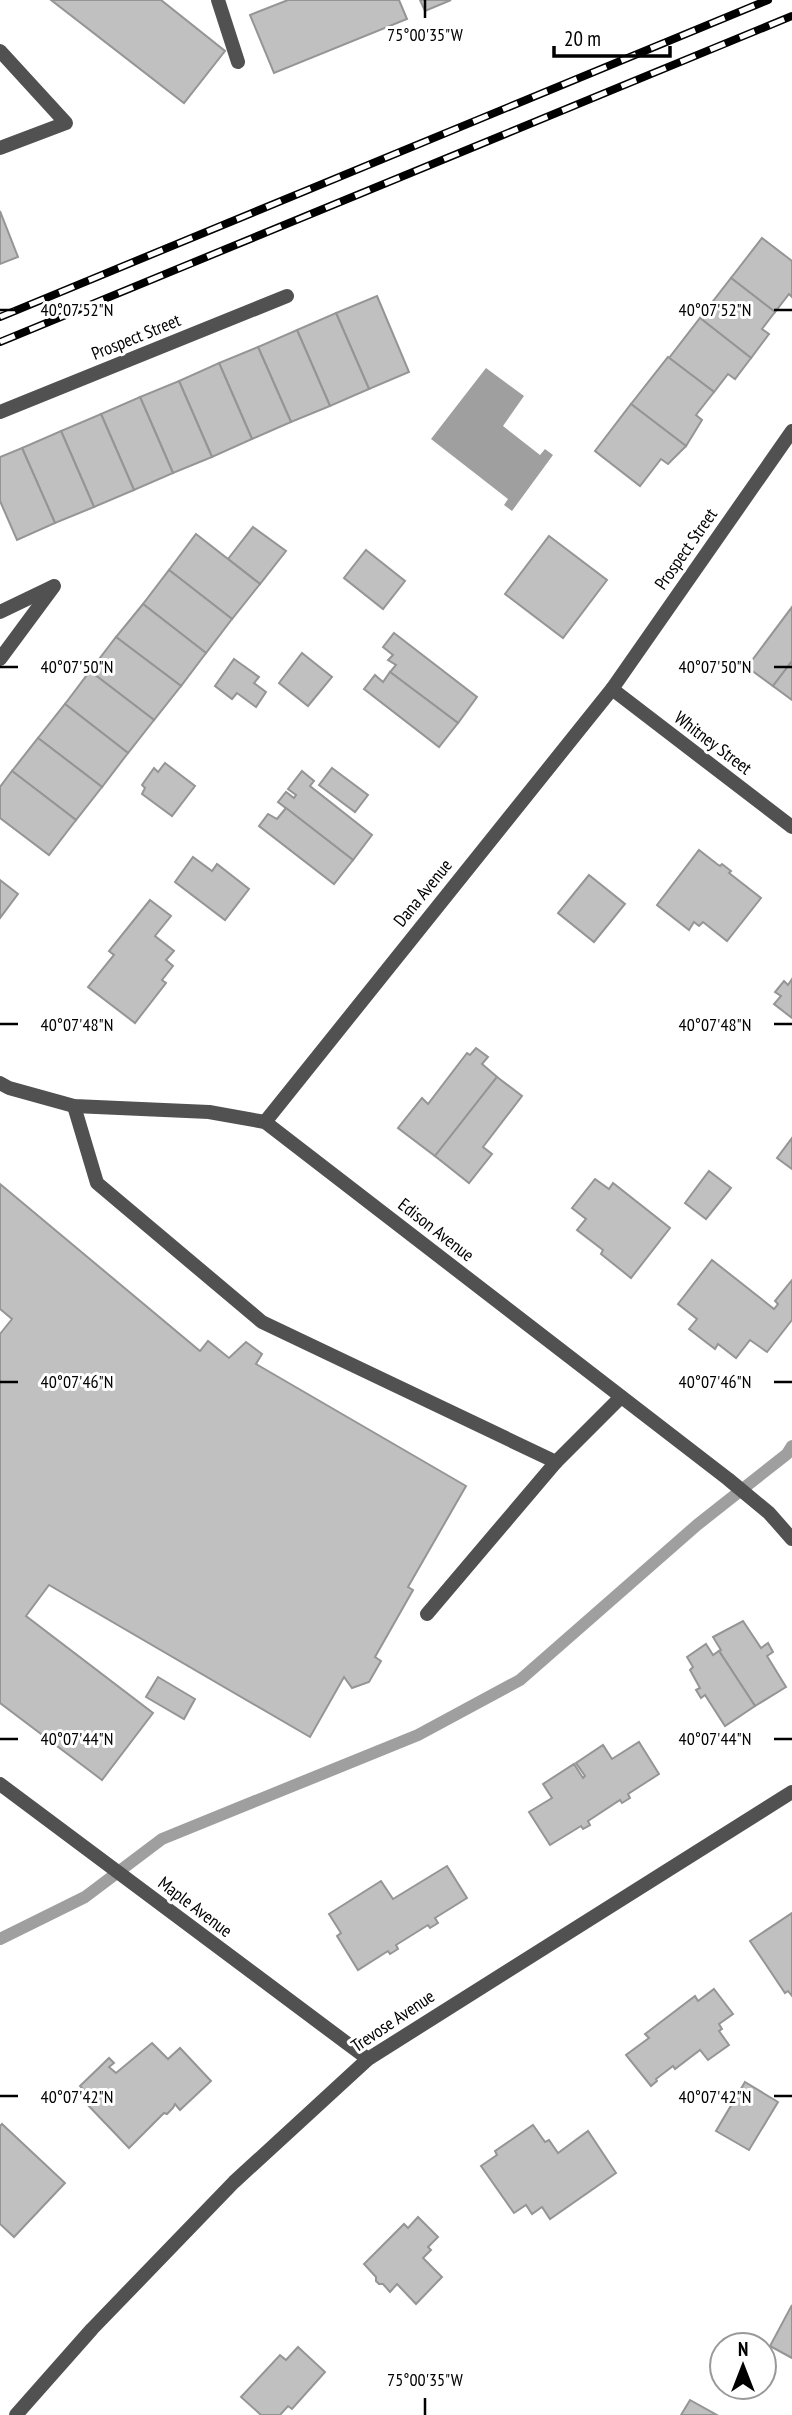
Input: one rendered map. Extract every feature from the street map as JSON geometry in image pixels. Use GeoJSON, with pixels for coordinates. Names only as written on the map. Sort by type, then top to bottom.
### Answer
{"type":"FeatureCollection","features":[{"type":"Feature","properties":{"kind":"street"},"geometry":{"type":"LineString","coordinates":[[218,0],[238,62]]}},
{"type":"Feature","properties":{"kind":"street"},"geometry":{"type":"LineString","coordinates":[[0,51],[66,123],[0,148]]}},
{"type":"Feature","properties":{"kind":"street","name":"Prospect Street"},"geometry":{"type":"LineString","coordinates":[[0,412],[287,296]]}},
{"type":"Feature","properties":{"kind":"street","name":"Prospect Street"},"geometry":{"type":"LineString","coordinates":[[611,689],[792,431]]}},
{"type":"Feature","properties":{"kind":"street"},"geometry":{"type":"LineString","coordinates":[[0,612],[54,586],[0,659]]}},
{"type":"Feature","properties":{"kind":"street","name":"Whitney Street"},"geometry":{"type":"LineString","coordinates":[[611,689],[792,827]]}},
{"type":"Feature","properties":{"kind":"street","name":"Dana Avenue"},"geometry":{"type":"LineString","coordinates":[[265,1122],[611,689]]}},
{"type":"Feature","properties":{"kind":"street","name":"Edison Avenue"},"geometry":{"type":"LineString","coordinates":[[0,1083],[9,1088],[74,1105],[209,1112],[265,1122],[728,1479],[769,1513],[792,1539]]}},
{"type":"Feature","properties":{"kind":"street"},"geometry":{"type":"LineString","coordinates":[[74,1105],[97,1183],[262,1322],[556,1462]]}},
{"type":"Feature","properties":{"kind":"street"},"geometry":{"type":"LineString","coordinates":[[427,1614],[556,1462],[621,1397]]}},
{"type":"Feature","properties":{"kind":"street","name":"Maple Avenue"},"geometry":{"type":"LineString","coordinates":[[0,1784],[368,2059]]}},
{"type":"Feature","properties":{"kind":"street","name":"Trevose Avenue"},"geometry":{"type":"LineString","coordinates":[[16,2415],[92,2329],[234,2182],[368,2059],[792,1792]]}},
{"type":"Feature","properties":{"kind":"shaded area"},"geometry":{"type":"Polygon","coordinates":[[[486,368],[524,396],[503,426],[540,455],[545,449],[553,455],[512,511],[504,505],[508,499],[431,439],[486,368]]]}},
{"type":"Feature","properties":{"kind":"building"},"geometry":{"type":"Polygon","coordinates":[[[51,0],[161,0],[225,51],[184,103],[51,0]]]}},
{"type":"Feature","properties":{"kind":"building"},"geometry":{"type":"Polygon","coordinates":[[[288,0],[399,0],[407,19],[274,73],[250,15],[288,0]]]}},
{"type":"Feature","properties":{"kind":"building"},"geometry":{"type":"Polygon","coordinates":[[[420,0],[451,0],[425,11],[420,0]]]}},
{"type":"Feature","properties":{"kind":"building"},"geometry":{"type":"Polygon","coordinates":[[[0,211],[18,257],[0,264],[0,211]]]}},
{"type":"Feature","properties":{"kind":"building"},"geometry":{"type":"Polygon","coordinates":[[[762,238],[792,261],[792,297],[789,294],[775,312],[731,278],[762,238]]]}},
{"type":"Feature","properties":{"kind":"building"},"geometry":{"type":"Polygon","coordinates":[[[731,278],[775,312],[762,329],[769,334],[751,358],[700,318],[731,278]]]}},
{"type":"Feature","properties":{"kind":"building"},"geometry":{"type":"Polygon","coordinates":[[[377,296],[409,372],[369,389],[336,313],[377,296]]]}},
{"type":"Feature","properties":{"kind":"building"},"geometry":{"type":"Polygon","coordinates":[[[336,313],[369,389],[330,406],[297,330],[336,313]]]}},
{"type":"Feature","properties":{"kind":"building"},"geometry":{"type":"Polygon","coordinates":[[[700,318],[751,358],[735,379],[728,374],[714,392],[669,358],[700,318]]]}},
{"type":"Feature","properties":{"kind":"building"},"geometry":{"type":"Polygon","coordinates":[[[297,330],[330,406],[291,422],[258,347],[297,330]]]}},
{"type":"Feature","properties":{"kind":"building"},"geometry":{"type":"Polygon","coordinates":[[[258,347],[291,422],[252,439],[219,363],[258,347]]]}},
{"type":"Feature","properties":{"kind":"building"},"geometry":{"type":"Polygon","coordinates":[[[668,357],[714,392],[696,415],[702,420],[686,446],[631,404],[668,357]]]}},
{"type":"Feature","properties":{"kind":"building"},"geometry":{"type":"Polygon","coordinates":[[[219,363],[252,439],[212,457],[179,381],[219,363]]]}},
{"type":"Feature","properties":{"kind":"building"},"geometry":{"type":"Polygon","coordinates":[[[179,381],[212,457],[173,473],[140,397],[179,381]]]}},
{"type":"Feature","properties":{"kind":"building"},"geometry":{"type":"Polygon","coordinates":[[[140,397],[173,473],[134,490],[101,414],[140,397]]]}},
{"type":"Feature","properties":{"kind":"building"},"geometry":{"type":"Polygon","coordinates":[[[631,404],[686,446],[668,464],[661,459],[640,486],[595,451],[631,404]]]}},
{"type":"Feature","properties":{"kind":"building"},"geometry":{"type":"Polygon","coordinates":[[[101,414],[134,490],[94,507],[61,431],[101,414]]]}},
{"type":"Feature","properties":{"kind":"building"},"geometry":{"type":"Polygon","coordinates":[[[61,431],[94,507],[55,523],[22,448],[61,431]]]}},
{"type":"Feature","properties":{"kind":"building"},"geometry":{"type":"Polygon","coordinates":[[[22,448],[55,523],[17,540],[0,501],[0,457],[22,448]]]}},
{"type":"Feature","properties":{"kind":"building"},"geometry":{"type":"Polygon","coordinates":[[[253,527],[286,551],[260,584],[228,559],[253,527]]]}},
{"type":"Feature","properties":{"kind":"building"},"geometry":{"type":"Polygon","coordinates":[[[196,534],[260,584],[232,619],[169,570],[196,534]]]}},
{"type":"Feature","properties":{"kind":"building"},"geometry":{"type":"Polygon","coordinates":[[[549,536],[607,580],[563,638],[505,594],[549,536]]]}},
{"type":"Feature","properties":{"kind":"building"},"geometry":{"type":"Polygon","coordinates":[[[366,550],[405,581],[383,609],[344,578],[366,550]]]}},
{"type":"Feature","properties":{"kind":"building"},"geometry":{"type":"Polygon","coordinates":[[[169,570],[232,619],[206,653],[143,604],[169,570]]]}},
{"type":"Feature","properties":{"kind":"building"},"geometry":{"type":"Polygon","coordinates":[[[143,604],[206,653],[181,686],[116,637],[143,604]]]}},
{"type":"Feature","properties":{"kind":"building"},"geometry":{"type":"Polygon","coordinates":[[[792,607],[792,661],[773,686],[747,667],[792,607]]]}},
{"type":"Feature","properties":{"kind":"building"},"geometry":{"type":"Polygon","coordinates":[[[394,633],[477,697],[458,723],[390,672],[396,665],[388,660],[393,655],[383,647],[394,633]]]}},
{"type":"Feature","properties":{"kind":"building"},"geometry":{"type":"Polygon","coordinates":[[[116,637],[181,686],[154,720],[90,671],[116,637]]]}},
{"type":"Feature","properties":{"kind":"building"},"geometry":{"type":"Polygon","coordinates":[[[302,653],[332,677],[308,706],[279,683],[302,653]]]}},
{"type":"Feature","properties":{"kind":"building"},"geometry":{"type":"Polygon","coordinates":[[[234,659],[259,677],[254,683],[266,692],[256,707],[237,693],[232,699],[215,686],[234,659]]]}},
{"type":"Feature","properties":{"kind":"building"},"geometry":{"type":"Polygon","coordinates":[[[792,661],[792,700],[773,686],[792,661]]]}},
{"type":"Feature","properties":{"kind":"building"},"geometry":{"type":"Polygon","coordinates":[[[90,671],[154,720],[128,753],[65,704],[90,671]]]}},
{"type":"Feature","properties":{"kind":"building"},"geometry":{"type":"Polygon","coordinates":[[[390,672],[458,723],[439,747],[364,689],[375,675],[383,682],[390,672]]]}},
{"type":"Feature","properties":{"kind":"building"},"geometry":{"type":"Polygon","coordinates":[[[65,704],[128,753],[102,787],[38,738],[65,704]]]}},
{"type":"Feature","properties":{"kind":"building"},"geometry":{"type":"Polygon","coordinates":[[[38,738],[102,787],[76,820],[12,771],[38,738]]]}},
{"type":"Feature","properties":{"kind":"building"},"geometry":{"type":"Polygon","coordinates":[[[165,763],[195,786],[172,816],[142,794],[145,788],[142,785],[154,768],[158,772],[165,763]]]}},
{"type":"Feature","properties":{"kind":"building"},"geometry":{"type":"Polygon","coordinates":[[[332,768],[368,795],[355,812],[319,785],[332,768]]]}},
{"type":"Feature","properties":{"kind":"building"},"geometry":{"type":"Polygon","coordinates":[[[12,771],[76,820],[49,855],[0,818],[0,787],[12,771]]]}},
{"type":"Feature","properties":{"kind":"building"},"geometry":{"type":"Polygon","coordinates":[[[302,771],[314,781],[310,786],[372,835],[353,860],[278,802],[286,792],[294,798],[296,795],[288,789],[302,771]]]}},
{"type":"Feature","properties":{"kind":"building"},"geometry":{"type":"Polygon","coordinates":[[[286,808],[353,860],[334,884],[259,826],[268,814],[277,819],[286,808]]]}},
{"type":"Feature","properties":{"kind":"building"},"geometry":{"type":"Polygon","coordinates":[[[699,850],[720,866],[722,864],[731,871],[729,873],[761,898],[727,941],[703,922],[699,926],[694,922],[689,930],[657,905],[699,850]]]}},
{"type":"Feature","properties":{"kind":"building"},"geometry":{"type":"Polygon","coordinates":[[[193,857],[212,871],[217,864],[249,889],[225,920],[175,882],[193,857]]]}},
{"type":"Feature","properties":{"kind":"building"},"geometry":{"type":"Polygon","coordinates":[[[589,875],[625,904],[594,942],[558,913],[589,875]]]}},
{"type":"Feature","properties":{"kind":"building"},"geometry":{"type":"Polygon","coordinates":[[[0,880],[18,894],[0,918],[0,880]]]}},
{"type":"Feature","properties":{"kind":"building"},"geometry":{"type":"Polygon","coordinates":[[[150,900],[171,916],[155,936],[174,951],[166,960],[173,966],[162,980],[166,983],[135,1023],[88,987],[114,955],[109,951],[150,900]]]}},
{"type":"Feature","properties":{"kind":"building"},"geometry":{"type":"Polygon","coordinates":[[[792,979],[792,1018],[774,1004],[781,996],[775,992],[784,981],[788,985],[792,979]]]}},
{"type":"Feature","properties":{"kind":"building"},"geometry":{"type":"Polygon","coordinates":[[[476,1048],[488,1057],[482,1064],[497,1077],[435,1156],[398,1128],[422,1098],[428,1104],[467,1053],[470,1055],[476,1048]]]}},
{"type":"Feature","properties":{"kind":"building"},"geometry":{"type":"Polygon","coordinates":[[[497,1077],[522,1096],[483,1147],[492,1154],[469,1183],[435,1156],[497,1077]]]}},
{"type":"Feature","properties":{"kind":"building"},"geometry":{"type":"Polygon","coordinates":[[[792,1138],[792,1169],[777,1158],[792,1138]]]}},
{"type":"Feature","properties":{"kind":"building"},"geometry":{"type":"Polygon","coordinates":[[[709,1171],[731,1188],[706,1219],[685,1203],[709,1171]]]}},
{"type":"Feature","properties":{"kind":"building"},"geometry":{"type":"Polygon","coordinates":[[[595,1179],[609,1189],[613,1183],[670,1228],[631,1278],[601,1254],[603,1250],[577,1230],[586,1219],[572,1208],[595,1179]]]}},
{"type":"Feature","properties":{"kind":"building"},"geometry":{"type":"Polygon","coordinates":[[[0,1184],[200,1351],[208,1341],[229,1358],[246,1342],[262,1354],[256,1364],[466,1486],[408,1587],[413,1590],[375,1657],[381,1661],[369,1682],[352,1688],[344,1677],[310,1737],[49,1585],[26,1616],[153,1713],[102,1780],[0,1703],[0,1334],[12,1319],[0,1309],[0,1184]]]}},
{"type":"Feature","properties":{"kind":"building"},"geometry":{"type":"Polygon","coordinates":[[[712,1260],[774,1309],[778,1304],[775,1301],[792,1280],[792,1320],[767,1352],[750,1340],[736,1358],[718,1344],[715,1349],[689,1329],[697,1319],[678,1304],[712,1260]]]}},
{"type":"Feature","properties":{"kind":"building"},"geometry":{"type":"Polygon","coordinates":[[[743,1621],[761,1648],[768,1643],[773,1652],[767,1656],[786,1687],[755,1706],[719,1651],[721,1650],[713,1637],[743,1621]]]}},
{"type":"Feature","properties":{"kind":"building"},"geometry":{"type":"Polygon","coordinates":[[[706,1644],[713,1655],[719,1651],[755,1706],[725,1726],[705,1695],[701,1698],[696,1690],[700,1688],[690,1670],[693,1667],[687,1657],[706,1644]]]}},
{"type":"Feature","properties":{"kind":"building"},"geometry":{"type":"Polygon","coordinates":[[[158,1677],[195,1699],[184,1719],[146,1697],[158,1677]]]}},
{"type":"Feature","properties":{"kind":"building"},"geometry":{"type":"Polygon","coordinates":[[[639,1742],[659,1774],[628,1794],[630,1798],[622,1803],[620,1800],[588,1821],[590,1825],[583,1829],[581,1826],[550,1845],[529,1812],[552,1798],[543,1784],[574,1764],[583,1778],[585,1776],[576,1763],[603,1745],[612,1759],[639,1742]]]}},
{"type":"Feature","properties":{"kind":"building"},"geometry":{"type":"Polygon","coordinates":[[[447,1866],[467,1898],[435,1918],[438,1923],[430,1928],[428,1925],[396,1945],[398,1949],[390,1954],[388,1951],[358,1970],[337,1936],[341,1933],[329,1914],[381,1881],[393,1899],[447,1866]]]}},
{"type":"Feature","properties":{"kind":"building"},"geometry":{"type":"Polygon","coordinates":[[[792,1913],[792,1996],[788,1991],[785,1993],[750,1941],[792,1913]]]}},
{"type":"Feature","properties":{"kind":"building"},"geometry":{"type":"Polygon","coordinates":[[[714,1989],[733,2014],[719,2024],[722,2029],[719,2031],[729,2045],[708,2060],[700,2050],[675,2069],[673,2066],[651,2086],[626,2055],[649,2038],[645,2034],[695,1996],[698,2001],[714,1989]]]}},
{"type":"Feature","properties":{"kind":"building"},"geometry":{"type":"Polygon","coordinates":[[[152,2043],[168,2059],[180,2048],[211,2081],[180,2110],[175,2104],[129,2148],[85,2102],[91,2097],[80,2086],[109,2058],[114,2063],[109,2067],[116,2073],[152,2043]]]}},
{"type":"Feature","properties":{"kind":"building"},"geometry":{"type":"Polygon","coordinates":[[[745,2082],[778,2102],[749,2150],[716,2131],[745,2082]]]}},
{"type":"Feature","properties":{"kind":"building"},"geometry":{"type":"Polygon","coordinates":[[[2,2124],[65,2183],[14,2237],[0,2224],[2,2124]]]}},
{"type":"Feature","properties":{"kind":"building"},"geometry":{"type":"Polygon","coordinates":[[[533,2125],[545,2142],[549,2140],[558,2153],[588,2131],[616,2173],[550,2219],[542,2207],[532,2214],[526,2205],[514,2213],[481,2166],[497,2155],[495,2151],[533,2125]]]}},
{"type":"Feature","properties":{"kind":"building"},"geometry":{"type":"Polygon","coordinates":[[[418,2217],[438,2237],[428,2247],[431,2250],[423,2258],[442,2277],[416,2304],[397,2284],[390,2292],[383,2284],[379,2284],[364,2264],[404,2224],[408,2228],[418,2217]]]}},
{"type":"Feature","properties":{"kind":"building"},"geometry":{"type":"Polygon","coordinates":[[[792,2305],[792,2358],[778,2350],[778,2331],[792,2305]]]}},
{"type":"Feature","properties":{"kind":"building"},"geometry":{"type":"Polygon","coordinates":[[[298,2347],[325,2372],[292,2409],[288,2406],[280,2415],[261,2415],[241,2397],[280,2355],[286,2360],[298,2347]]]}},
{"type":"Feature","properties":{"kind":"building"},"geometry":{"type":"Polygon","coordinates":[[[690,2400],[717,2415],[681,2415],[690,2400]]]}},
{"type":"Feature","properties":{"kind":"waterway"},"geometry":{"type":"LineString","coordinates":[[0,1939],[85,1897],[162,1839],[418,1735],[520,1680],[697,1525],[787,1454],[792,1446]]}},
{"type":"Feature","properties":{"kind":"railway"},"geometry":{"type":"LineString","coordinates":[[0,317],[768,0]]}},
{"type":"Feature","properties":{"kind":"railway"},"geometry":{"type":"LineString","coordinates":[[0,342],[792,16]]}}]}
